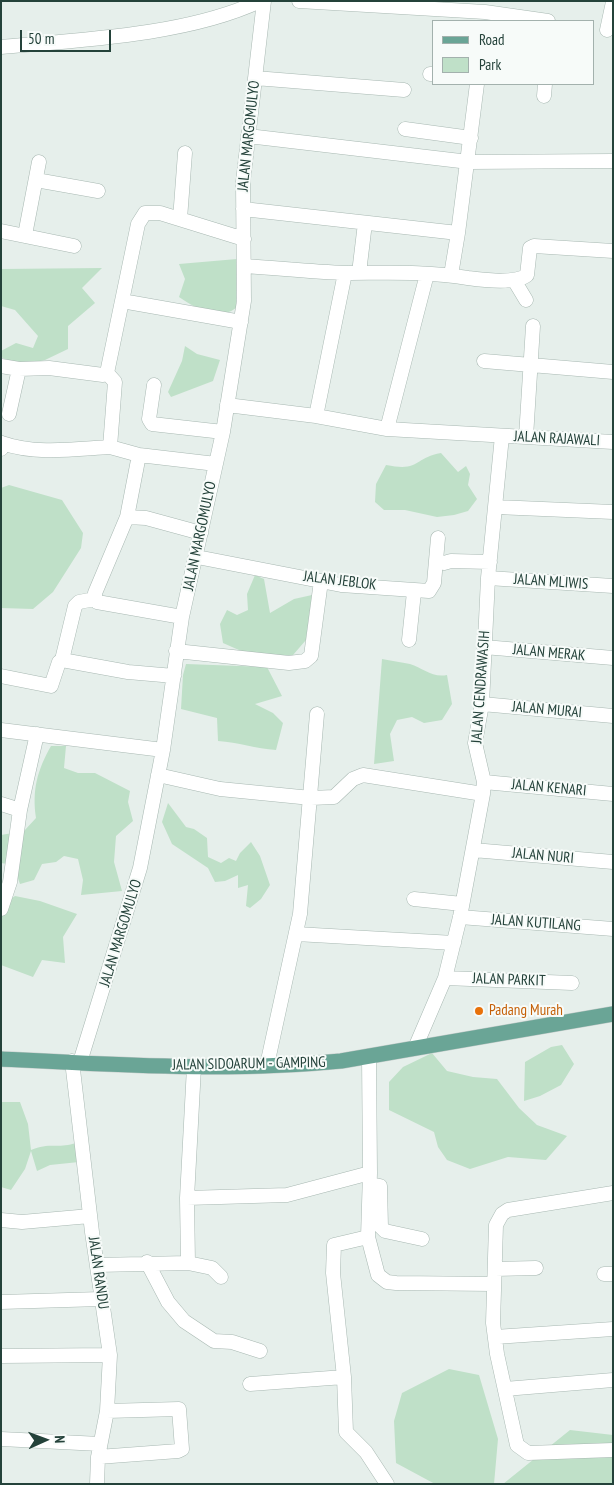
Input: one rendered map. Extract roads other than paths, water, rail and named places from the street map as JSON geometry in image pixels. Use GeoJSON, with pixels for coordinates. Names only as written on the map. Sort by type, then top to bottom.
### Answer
{"type":"FeatureCollection","features":[{"type":"Feature","properties":{"kind":"main road","name":"JALAN SIDOARUM - GAMPING"},"geometry":{"type":"LineString","coordinates":[[1,1059],[194,1067],[333,1062],[613,1014]]}},
{"type":"Feature","properties":{"kind":"street"},"geometry":{"type":"LineString","coordinates":[[1,48],[77,41],[159,29],[234,14],[260,1]]}},
{"type":"Feature","properties":{"kind":"street","name":"JALAN MARGOMULYO"},"geometry":{"type":"LineString","coordinates":[[76,1062],[134,890],[163,750],[182,617],[224,432],[244,301],[243,182],[264,1]]}},
{"type":"Feature","properties":{"kind":"street"},"geometry":{"type":"LineString","coordinates":[[299,1],[535,20]]}},
{"type":"Feature","properties":{"kind":"street"},"geometry":{"type":"LineString","coordinates":[[604,30],[613,2]]}},
{"type":"Feature","properties":{"kind":"street"},"geometry":{"type":"LineString","coordinates":[[255,78],[404,90]]}},
{"type":"Feature","properties":{"kind":"street"},"geometry":{"type":"LineString","coordinates":[[451,275],[469,162],[477,85]]}},
{"type":"Feature","properties":{"kind":"street"},"geometry":{"type":"LineString","coordinates":[[405,129],[470,138]]}},
{"type":"Feature","properties":{"kind":"street"},"geometry":{"type":"LineString","coordinates":[[248,136],[469,162],[613,161]]}},
{"type":"Feature","properties":{"kind":"street"},"geometry":{"type":"LineString","coordinates":[[180,219],[185,153]]}},
{"type":"Feature","properties":{"kind":"street"},"geometry":{"type":"LineString","coordinates":[[26,235],[39,162]]}},
{"type":"Feature","properties":{"kind":"street"},"geometry":{"type":"LineString","coordinates":[[36,180],[98,191]]}},
{"type":"Feature","properties":{"kind":"street"},"geometry":{"type":"LineString","coordinates":[[244,209],[458,233]]}},
{"type":"Feature","properties":{"kind":"street"},"geometry":{"type":"LineString","coordinates":[[107,373],[141,217],[149,212],[160,213],[244,239]]}},
{"type":"Feature","properties":{"kind":"street"},"geometry":{"type":"LineString","coordinates":[[316,416],[365,223]]}},
{"type":"Feature","properties":{"kind":"street"},"geometry":{"type":"LineString","coordinates":[[1,231],[74,246]]}},
{"type":"Feature","properties":{"kind":"street"},"geometry":{"type":"LineString","coordinates":[[244,266],[352,273],[451,275],[476,279],[514,280],[522,279],[527,275],[530,248],[534,246],[613,251]]}},
{"type":"Feature","properties":{"kind":"street"},"geometry":{"type":"LineString","coordinates":[[386,429],[427,274]]}},
{"type":"Feature","properties":{"kind":"street"},"geometry":{"type":"LineString","coordinates":[[514,280],[526,300]]}},
{"type":"Feature","properties":{"kind":"street"},"geometry":{"type":"LineString","coordinates":[[122,301],[241,322]]}},
{"type":"Feature","properties":{"kind":"street"},"geometry":{"type":"LineString","coordinates":[[526,437],[533,326]]}},
{"type":"Feature","properties":{"kind":"street"},"geometry":{"type":"LineString","coordinates":[[484,361],[613,372]]}},
{"type":"Feature","properties":{"kind":"street"},"geometry":{"type":"LineString","coordinates":[[1,366],[19,369],[49,368],[103,375],[107,373]]}},
{"type":"Feature","properties":{"kind":"street"},"geometry":{"type":"LineString","coordinates":[[9,414],[19,369]]}},
{"type":"Feature","properties":{"kind":"street"},"geometry":{"type":"LineString","coordinates":[[107,373],[115,382],[110,447]]}},
{"type":"Feature","properties":{"kind":"street"},"geometry":{"type":"LineString","coordinates":[[154,385],[149,419],[152,424],[224,432]]}},
{"type":"Feature","properties":{"kind":"street","name":"JALAN RAJAWALI"},"geometry":{"type":"LineString","coordinates":[[227,405],[316,416],[386,429],[613,442]]}},
{"type":"Feature","properties":{"kind":"street","name":"JALAN CENDRAWASIH"},"geometry":{"type":"LineString","coordinates":[[415,1048],[445,978],[461,911],[484,788],[474,743],[482,704],[488,578],[502,436]]}},
{"type":"Feature","properties":{"kind":"street"},"geometry":{"type":"LineString","coordinates":[[2,446],[39,450],[110,447],[139,455],[216,464]]}},
{"type":"Feature","properties":{"kind":"street"},"geometry":{"type":"LineString","coordinates":[[95,599],[108,559],[127,517],[139,455]]}},
{"type":"Feature","properties":{"kind":"street"},"geometry":{"type":"LineString","coordinates":[[496,507],[613,512]]}},
{"type":"Feature","properties":{"kind":"street"},"geometry":{"type":"LineString","coordinates":[[127,517],[146,518],[201,533]]}},
{"type":"Feature","properties":{"kind":"street"},"geometry":{"type":"LineString","coordinates":[[409,640],[414,592],[429,591],[432,588],[438,538]]}},
{"type":"Feature","properties":{"kind":"street","name":"JALAN JEBLOK"},"geometry":{"type":"LineString","coordinates":[[197,557],[321,581],[414,592]]}},
{"type":"Feature","properties":{"kind":"street"},"geometry":{"type":"LineString","coordinates":[[444,563],[451,561],[490,562]]}},
{"type":"Feature","properties":{"kind":"street","name":"JALAN MLIWIS"},"geometry":{"type":"LineString","coordinates":[[488,578],[613,586]]}},
{"type":"Feature","properties":{"kind":"street"},"geometry":{"type":"LineString","coordinates":[[176,651],[289,664],[305,661],[310,656],[321,581]]}},
{"type":"Feature","properties":{"kind":"street"},"geometry":{"type":"LineString","coordinates":[[1,676],[51,686],[59,662],[62,660],[75,606],[79,602],[95,599],[97,602],[182,617]]}},
{"type":"Feature","properties":{"kind":"street","name":"JALAN MERAK"},"geometry":{"type":"LineString","coordinates":[[484,647],[613,658]]}},
{"type":"Feature","properties":{"kind":"street"},"geometry":{"type":"LineString","coordinates":[[62,660],[128,672],[174,676]]}},
{"type":"Feature","properties":{"kind":"street","name":"JALAN MURAI"},"geometry":{"type":"LineString","coordinates":[[482,704],[613,716]]}},
{"type":"Feature","properties":{"kind":"street"},"geometry":{"type":"LineString","coordinates":[[267,1065],[300,914],[317,714]]}},
{"type":"Feature","properties":{"kind":"street"},"geometry":{"type":"LineString","coordinates":[[1,730],[163,750]]}},
{"type":"Feature","properties":{"kind":"street"},"geometry":{"type":"LineString","coordinates":[[1,909],[10,882],[20,810],[37,734]]}},
{"type":"Feature","properties":{"kind":"street","name":"JALAN KENARI"},"geometry":{"type":"LineString","coordinates":[[158,775],[220,789],[311,798],[334,797],[353,779],[363,775],[484,788],[613,794]]}},
{"type":"Feature","properties":{"kind":"street"},"geometry":{"type":"LineString","coordinates":[[1,804],[20,810]]}},
{"type":"Feature","properties":{"kind":"street","name":"JALAN NURI"},"geometry":{"type":"LineString","coordinates":[[473,850],[613,862]]}},
{"type":"Feature","properties":{"kind":"street","name":"JALAN KUTILANG"},"geometry":{"type":"LineString","coordinates":[[414,899],[461,911],[613,929]]}},
{"type":"Feature","properties":{"kind":"street"},"geometry":{"type":"LineString","coordinates":[[296,934],[454,943]]}},
{"type":"Feature","properties":{"kind":"street","name":"JALAN PARKIT"},"geometry":{"type":"LineString","coordinates":[[445,978],[572,983]]}},
{"type":"Feature","properties":{"kind":"street"},"geometry":{"type":"LineString","coordinates":[[369,1056],[370,1178],[368,1237],[378,1275],[387,1282],[494,1284]]}},
{"type":"Feature","properties":{"kind":"street","name":"JALAN RANDU"},"geometry":{"type":"LineString","coordinates":[[76,1062],[90,1216],[110,1355],[106,1411],[99,1450],[97,1481]]}},
{"type":"Feature","properties":{"kind":"street"},"geometry":{"type":"LineString","coordinates":[[188,1262],[187,1198],[194,1067]]}},
{"type":"Feature","properties":{"kind":"street"},"geometry":{"type":"LineString","coordinates":[[187,1198],[287,1195],[370,1178]]}},
{"type":"Feature","properties":{"kind":"street"},"geometry":{"type":"LineString","coordinates":[[370,1178],[380,1186],[381,1227],[385,1231],[422,1239]]}},
{"type":"Feature","properties":{"kind":"street"},"geometry":{"type":"LineString","coordinates":[[613,1192],[508,1210],[502,1214],[496,1225],[493,1323],[505,1389],[519,1448],[613,1450]]}},
{"type":"Feature","properties":{"kind":"street"},"geometry":{"type":"LineString","coordinates":[[1,1220],[22,1222],[90,1216]]}},
{"type":"Feature","properties":{"kind":"street"},"geometry":{"type":"LineString","coordinates":[[368,1237],[334,1245],[332,1250],[344,1377],[346,1432],[366,1452],[387,1484]]}},
{"type":"Feature","properties":{"kind":"street"},"geometry":{"type":"LineString","coordinates":[[148,1262],[168,1302],[184,1322],[214,1341],[232,1342],[260,1351]]}},
{"type":"Feature","properties":{"kind":"street"},"geometry":{"type":"LineString","coordinates":[[97,1265],[188,1262],[212,1268],[221,1277]]}},
{"type":"Feature","properties":{"kind":"street"},"geometry":{"type":"LineString","coordinates":[[494,1269],[536,1268]]}},
{"type":"Feature","properties":{"kind":"street"},"geometry":{"type":"LineString","coordinates":[[1,1302],[101,1299]]}},
{"type":"Feature","properties":{"kind":"street"},"geometry":{"type":"LineString","coordinates":[[495,1338],[613,1329]]}},
{"type":"Feature","properties":{"kind":"street"},"geometry":{"type":"LineString","coordinates":[[1,1356],[110,1355]]}},
{"type":"Feature","properties":{"kind":"street"},"geometry":{"type":"LineString","coordinates":[[250,1384],[344,1377]]}},
{"type":"Feature","properties":{"kind":"street"},"geometry":{"type":"LineString","coordinates":[[505,1389],[613,1380]]}},
{"type":"Feature","properties":{"kind":"street"},"geometry":{"type":"LineString","coordinates":[[1,1439],[99,1450],[178,1451],[182,1448],[179,1409],[106,1411]]}},
{"type":"Feature","properties":{"kind":"place","name":"Padang Murah"},"geometry":{"type":"Point","coordinates":[479,1011]}}]}
